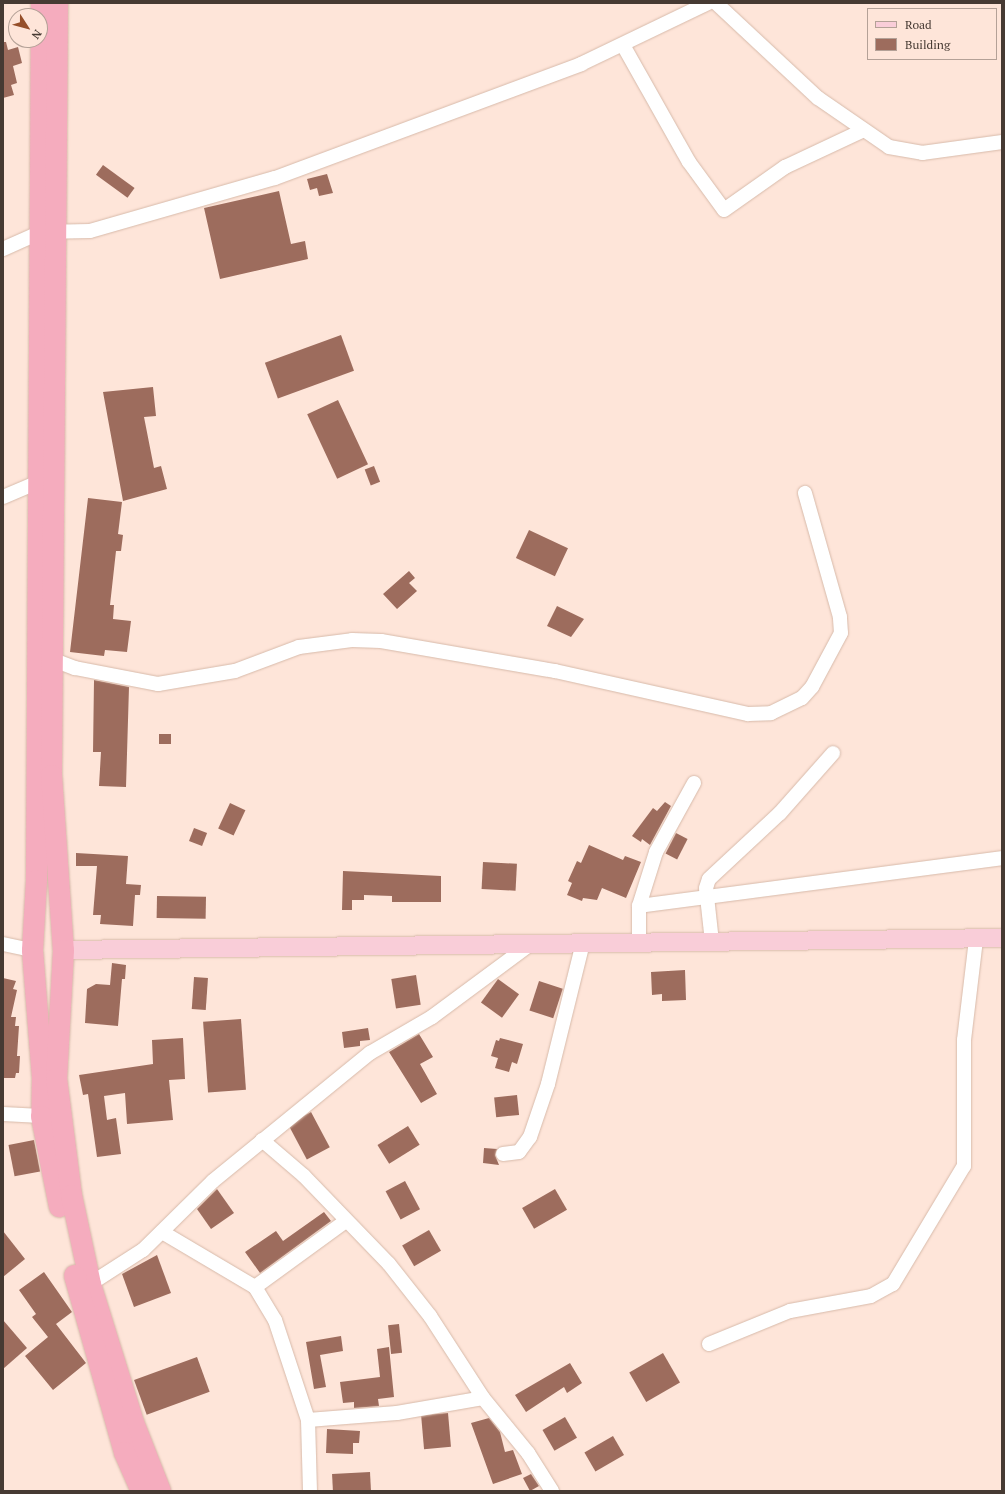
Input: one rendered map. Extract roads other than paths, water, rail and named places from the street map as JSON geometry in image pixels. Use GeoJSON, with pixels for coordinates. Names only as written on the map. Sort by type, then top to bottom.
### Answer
{"type":"FeatureCollection","features":[{"type":"Feature","properties":{"kind":"highway"},"geometry":{"type":"LineString","coordinates":[[41,3],[49,123]]}},
{"type":"Feature","properties":{"kind":"highway"},"geometry":{"type":"LineString","coordinates":[[57,3],[49,123],[43,775],[32,950],[34,982],[49,1078],[90,1284],[133,1422],[160,1491]]}},
{"type":"Feature","properties":{"kind":"highway"},"geometry":{"type":"LineString","coordinates":[[43,657],[38,482],[49,232]]}},
{"type":"Feature","properties":{"kind":"highway"},"geometry":{"type":"LineString","coordinates":[[43,775],[60,910],[63,950],[61,982],[49,1078],[41,1116],[82,1309],[124,1452],[140,1491]]}},
{"type":"Feature","properties":{"kind":"highway"},"geometry":{"type":"LineString","coordinates":[[34,908],[44,906],[60,910]]}},
{"type":"Feature","properties":{"kind":"highway"},"geometry":{"type":"LineString","coordinates":[[34,982],[61,982]]}},
{"type":"Feature","properties":{"kind":"main road"},"geometry":{"type":"LineString","coordinates":[[63,950],[1002,938]]}},
{"type":"Feature","properties":{"kind":"street"},"geometry":{"type":"LineString","coordinates":[[3,249],[49,232],[90,230],[134,220],[275,178],[505,94],[623,45],[708,3]]}},
{"type":"Feature","properties":{"kind":"street"},"geometry":{"type":"LineString","coordinates":[[716,3],[818,98],[862,131],[889,147],[908,152],[1002,142]]}},
{"type":"Feature","properties":{"kind":"street"},"geometry":{"type":"LineString","coordinates":[[623,45],[685,155],[722,209],[730,207],[785,167],[862,131]]}},
{"type":"Feature","properties":{"kind":"street"},"geometry":{"type":"LineString","coordinates":[[3,497],[38,482]]}},
{"type":"Feature","properties":{"kind":"street"},"geometry":{"type":"LineString","coordinates":[[43,657],[75,668],[158,684],[235,671],[299,647],[352,640],[381,641],[555,671],[748,714],[771,713],[802,698],[812,687],[841,633],[840,617],[805,492]]}},
{"type":"Feature","properties":{"kind":"street"},"geometry":{"type":"LineString","coordinates":[[712,942],[706,888],[712,875],[780,813],[833,753]]}},
{"type":"Feature","properties":{"kind":"street"},"geometry":{"type":"LineString","coordinates":[[639,942],[639,906],[656,852],[694,783]]}},
{"type":"Feature","properties":{"kind":"street"},"geometry":{"type":"LineString","coordinates":[[639,906],[707,899],[836,878],[1002,858]]}},
{"type":"Feature","properties":{"kind":"street"},"geometry":{"type":"LineString","coordinates":[[709,1344],[790,1311],[871,1296],[893,1284],[964,1166],[964,1040],[976,939]]}},
{"type":"Feature","properties":{"kind":"street"},"geometry":{"type":"LineString","coordinates":[[90,1284],[126,1263],[162,1232],[213,1181],[370,1053],[432,1017],[532,943]]}},
{"type":"Feature","properties":{"kind":"street"},"geometry":{"type":"LineString","coordinates":[[503,1154],[519,1152],[530,1137],[548,1084],[583,943]]}},
{"type":"Feature","properties":{"kind":"street"},"geometry":{"type":"LineString","coordinates":[[3,944],[32,950]]}},
{"type":"Feature","properties":{"kind":"street"},"geometry":{"type":"LineString","coordinates":[[3,1114],[41,1116]]}},
{"type":"Feature","properties":{"kind":"street"},"geometry":{"type":"LineString","coordinates":[[262,1140],[304,1176],[389,1264],[430,1316],[483,1398],[528,1453],[552,1491]]}},
{"type":"Feature","properties":{"kind":"street"},"geometry":{"type":"LineString","coordinates":[[256,1287],[346,1221]]}},
{"type":"Feature","properties":{"kind":"street"},"geometry":{"type":"LineString","coordinates":[[162,1232],[256,1287],[275,1320],[287,1349],[308,1420],[310,1491]]}},
{"type":"Feature","properties":{"kind":"street"},"geometry":{"type":"LineString","coordinates":[[308,1420],[397,1413],[483,1398]]}}]}
